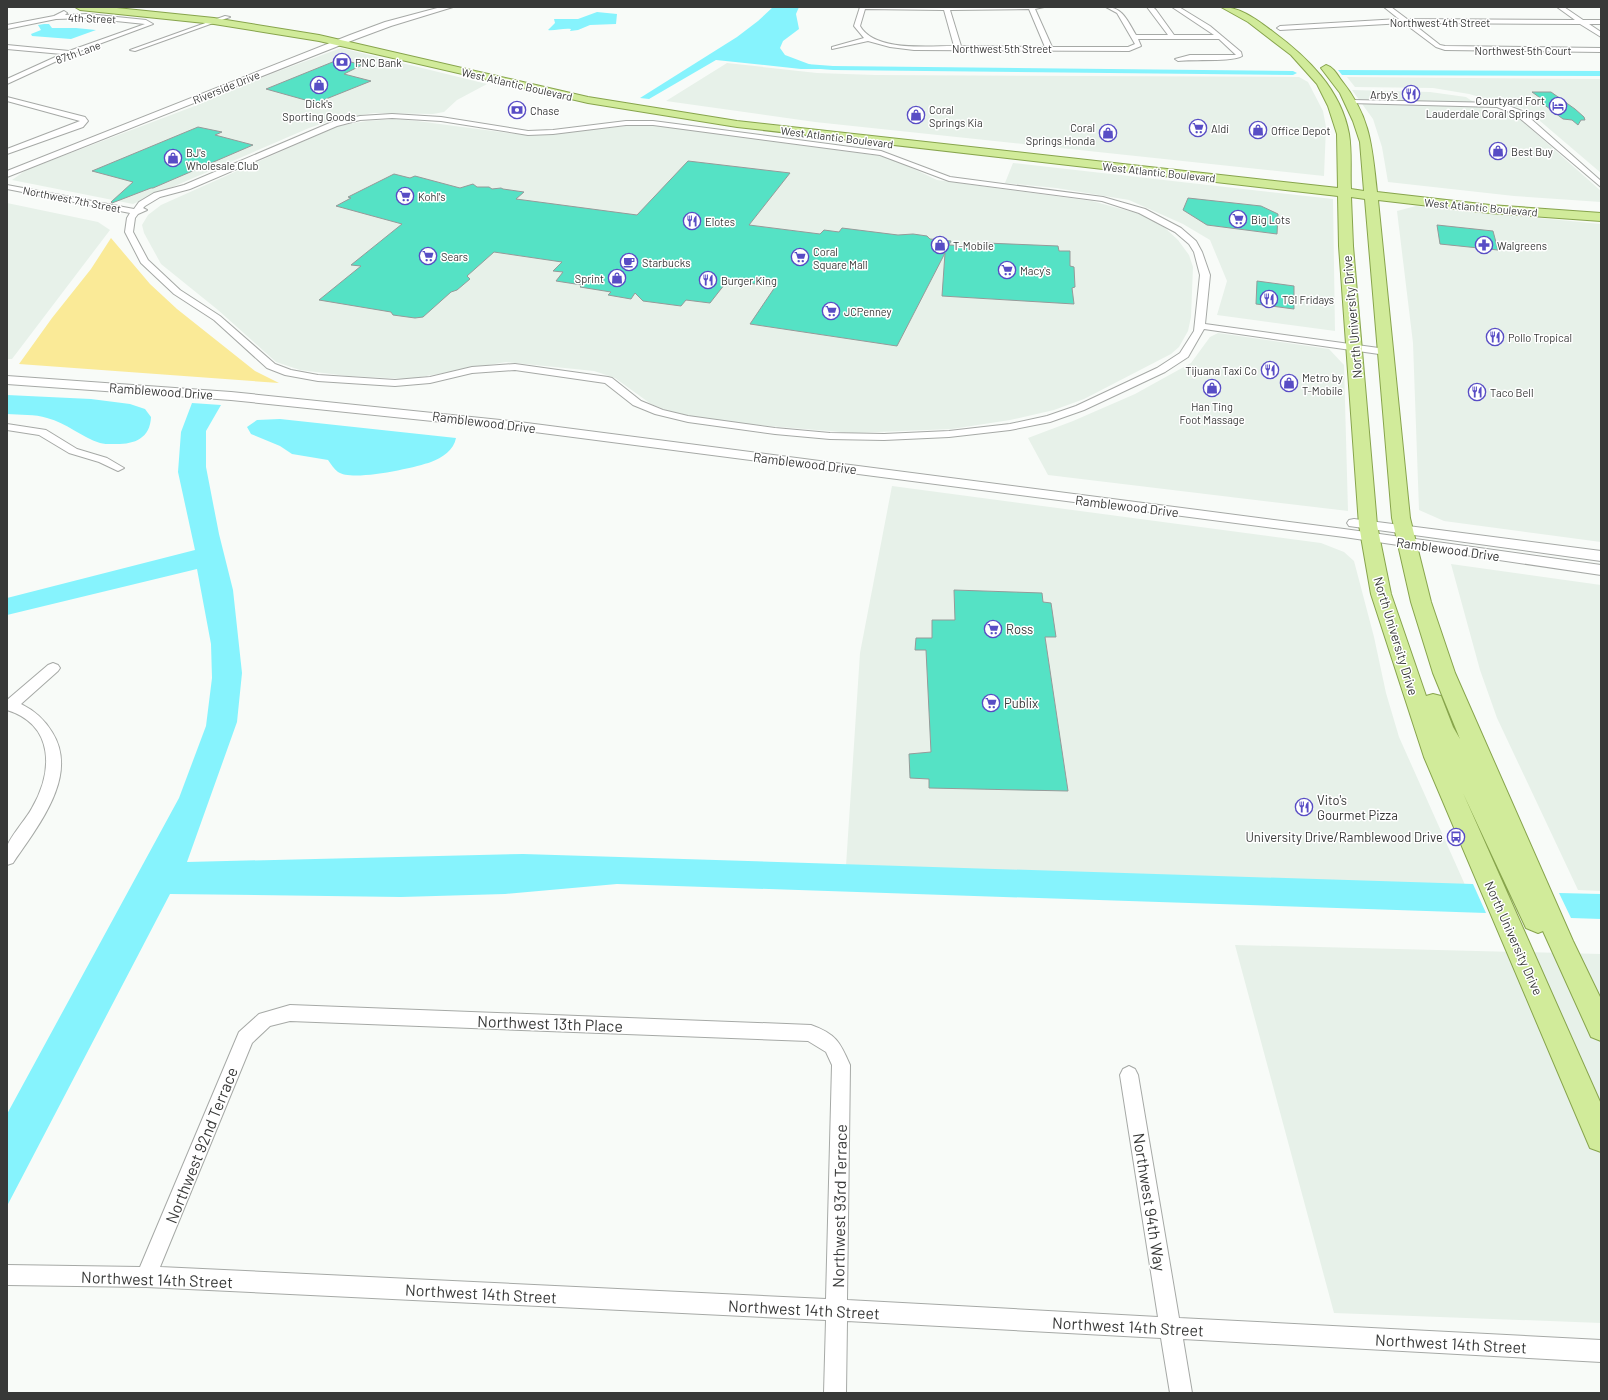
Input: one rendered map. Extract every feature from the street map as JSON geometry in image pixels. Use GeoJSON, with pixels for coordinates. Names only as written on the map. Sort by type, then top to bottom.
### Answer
{"type":"FeatureCollection","features":[{"type":"Feature","properties":{"kind":"main road","name":"West Atlantic Boulevard"},"geometry":{"type":"LineString","coordinates":[[80,7],[214,22],[328,40],[353,37],[552,84],[625,103]]}},
{"type":"Feature","properties":{"kind":"main road","name":"West Atlantic Boulevard"},"geometry":{"type":"LineString","coordinates":[[135,7],[227,17],[340,38],[512,83],[646,106],[1372,191],[1601,209]]}},
{"type":"Feature","properties":{"kind":"main road","name":"North University Drive"},"geometry":{"type":"LineString","coordinates":[[1226,7],[1251,20],[1295,53],[1311,69],[1329,94],[1334,106],[1343,134],[1346,246],[1369,531],[1381,594],[1436,757],[1601,1138]]}},
{"type":"Feature","properties":{"kind":"main road"},"geometry":{"type":"LineString","coordinates":[[1244,7],[1280,28],[1292,37]]}},
{"type":"Feature","properties":{"kind":"main road"},"geometry":{"type":"LineString","coordinates":[[1251,20],[1280,28]]}},
{"type":"Feature","properties":{"kind":"main road"},"geometry":{"type":"LineString","coordinates":[[1317,59],[1334,78],[1353,104],[1360,119],[1366,142],[1372,191],[1385,347],[1404,537],[1420,602],[1444,673],[1560,941],[1601,1028]]}},
{"type":"Feature","properties":{"kind":"main road"},"geometry":{"type":"LineString","coordinates":[[1329,94],[1342,102],[1353,104]]}},
{"type":"Feature","properties":{"kind":"main road"},"geometry":{"type":"LineString","coordinates":[[1334,106],[1360,119]]}},
{"type":"Feature","properties":{"kind":"main road","name":"West Atlantic Boulevard"},"geometry":{"type":"LineString","coordinates":[[1372,191],[1490,209],[1601,217]]}},
{"type":"Feature","properties":{"kind":"main road"},"geometry":{"type":"LineString","coordinates":[[1407,673],[1432,701],[1442,729],[1460,757],[1488,774]]}},
{"type":"Feature","properties":{"kind":"main road"},"geometry":{"type":"LineString","coordinates":[[1436,757],[1449,762],[1473,788],[1535,920],[1560,941]]}},
{"type":"Feature","properties":{"kind":"street","name":"Riverside Drive"},"geometry":{"type":"LineString","coordinates":[[7,174],[340,38],[378,21],[429,7]]}},
{"type":"Feature","properties":{"kind":"street"},"geometry":{"type":"LineString","coordinates":[[353,37],[388,24],[449,7]]}},
{"type":"Feature","properties":{"kind":"street"},"geometry":{"type":"LineString","coordinates":[[869,40],[862,35],[857,26],[864,7],[947,9],[1041,7]]}},
{"type":"Feature","properties":{"kind":"street"},"geometry":{"type":"LineString","coordinates":[[1031,7],[1049,48]]}},
{"type":"Feature","properties":{"kind":"street"},"geometry":{"type":"LineString","coordinates":[[1109,7],[1119,12],[1134,37],[1220,37]]}},
{"type":"Feature","properties":{"kind":"street"},"geometry":{"type":"LineString","coordinates":[[1150,7],[1172,37]]}},
{"type":"Feature","properties":{"kind":"street"},"geometry":{"type":"LineString","coordinates":[[1175,7],[1195,18],[1239,53],[1238,56],[1190,57],[1178,60]]}},
{"type":"Feature","properties":{"kind":"street"},"geometry":{"type":"LineString","coordinates":[[1387,7],[1405,21]]}},
{"type":"Feature","properties":{"kind":"street"},"geometry":{"type":"LineString","coordinates":[[1560,7],[1601,35]]}},
{"type":"Feature","properties":{"kind":"street"},"geometry":{"type":"LineString","coordinates":[[7,28],[53,18],[56,12],[68,8]]}},
{"type":"Feature","properties":{"kind":"street"},"geometry":{"type":"LineString","coordinates":[[947,9],[958,48]]}},
{"type":"Feature","properties":{"kind":"street","name":"4th Street"},"geometry":{"type":"LineString","coordinates":[[53,18],[102,17],[146,22],[150,24]]}},
{"type":"Feature","properties":{"kind":"street"},"geometry":{"type":"LineString","coordinates":[[133,50],[227,17]]}},
{"type":"Feature","properties":{"kind":"street","name":"Northwest 4th Street"},"geometry":{"type":"LineString","coordinates":[[1280,28],[1405,21],[1601,22]]}},
{"type":"Feature","properties":{"kind":"street","name":"Northwest 5th Court"},"geometry":{"type":"LineString","coordinates":[[1405,21],[1438,46],[1445,48],[1601,50]]}},
{"type":"Feature","properties":{"kind":"street","name":"87th Lane"},"geometry":{"type":"LineString","coordinates":[[7,82],[70,53],[150,24]]}},
{"type":"Feature","properties":{"kind":"street","name":"Northwest 5th Street"},"geometry":{"type":"LineString","coordinates":[[869,40],[884,44],[914,48],[1135,48],[1139,46],[1134,37]]}},
{"type":"Feature","properties":{"kind":"street","name":"Riverside Drive"},"geometry":{"type":"LineString","coordinates":[[7,166],[328,40]]}},
{"type":"Feature","properties":{"kind":"street"},"geometry":{"type":"LineString","coordinates":[[834,48],[869,40]]}},
{"type":"Feature","properties":{"kind":"street"},"geometry":{"type":"LineString","coordinates":[[7,47],[70,53]]}},
{"type":"Feature","properties":{"kind":"street"},"geometry":{"type":"LineString","coordinates":[[7,53],[17,48]]}},
{"type":"Feature","properties":{"kind":"street"},"geometry":{"type":"LineString","coordinates":[[7,99],[82,119],[84,121],[80,125],[7,152]]}},
{"type":"Feature","properties":{"kind":"street"},"geometry":{"type":"LineString","coordinates":[[1353,104],[1363,107],[1399,108],[1446,105],[1498,105],[1510,108],[1519,113],[1601,186]]}},
{"type":"Feature","properties":{"kind":"street"},"geometry":{"type":"LineString","coordinates":[[385,116],[423,117],[528,133],[553,132],[626,123],[664,124],[881,153],[896,157],[934,175],[949,180],[1089,196],[1142,210],[1178,230],[1190,240],[1198,252],[1205,275],[1200,322],[1192,344],[1184,355],[1162,370],[1080,408],[1050,419],[1010,427],[949,434],[830,436],[730,426],[659,412],[637,403],[613,382],[599,378],[514,367],[479,369],[423,381],[395,383],[318,378],[289,373],[271,366],[216,318],[177,292],[144,261],[128,232],[134,215],[142,204],[157,195],[187,187],[334,124],[360,118],[385,116]]}},
{"type":"Feature","properties":{"kind":"street","name":"Northwest 7th Street"},"geometry":{"type":"LineString","coordinates":[[7,187],[134,215]]}},
{"type":"Feature","properties":{"kind":"street"},"geometry":{"type":"LineString","coordinates":[[134,215],[182,193],[187,187]]}},
{"type":"Feature","properties":{"kind":"street","name":"Northwest 7th Street"},"geometry":{"type":"LineString","coordinates":[[7,194],[91,212]]}},
{"type":"Feature","properties":{"kind":"street","name":"Northwest 7th Street"},"geometry":{"type":"LineString","coordinates":[[119,217],[134,215]]}},
{"type":"Feature","properties":{"kind":"street"},"geometry":{"type":"LineString","coordinates":[[1200,322],[1385,347]]}},
{"type":"Feature","properties":{"kind":"street","name":"Ramblewood Drive"},"geometry":{"type":"LineString","coordinates":[[7,370],[234,392],[1369,531],[1601,570]]}},
{"type":"Feature","properties":{"kind":"street","name":"Ramblewood Drive"},"geometry":{"type":"LineString","coordinates":[[7,380],[196,388]]}},
{"type":"Feature","properties":{"kind":"street"},"geometry":{"type":"LineString","coordinates":[[7,427],[42,432],[73,451],[103,460],[118,468]]}},
{"type":"Feature","properties":{"kind":"street","name":"Ramblewood Drive"},"geometry":{"type":"LineString","coordinates":[[1404,537],[1601,556]]}},
{"type":"Feature","properties":{"kind":"street"},"geometry":{"type":"LineString","coordinates":[[7,859],[45,801],[53,777],[54,753],[48,734],[36,720],[9,706],[53,668]]}},
{"type":"Feature","properties":{"kind":"street","name":"Northwest 13th Place"},"geometry":{"type":"LineString","coordinates":[[265,1020],[290,1013],[811,1033],[832,1046]]}},
{"type":"Feature","properties":{"kind":"street","name":"Northwest 92nd Terrace"},"geometry":{"type":"LineString","coordinates":[[146,1277],[245,1038],[265,1020]]}},
{"type":"Feature","properties":{"kind":"street","name":"Northwest 93rd Terrace"},"geometry":{"type":"LineString","coordinates":[[832,1046],[841,1065],[835,1393]]}},
{"type":"Feature","properties":{"kind":"street","name":"Northwest 94th Way"},"geometry":{"type":"LineString","coordinates":[[1129,1075],[1181,1393]]}},
{"type":"Feature","properties":{"kind":"street","name":"Northwest 14th Street"},"geometry":{"type":"LineString","coordinates":[[7,1275],[146,1277],[837,1310],[1601,1351]]}},
{"type":"Feature","properties":{"kind":"shaded area"},"geometry":{"type":"Polygon","coordinates":[[[341,48],[487,84],[457,100],[444,112],[433,114],[374,113],[339,118],[309,128],[133,204],[12,180],[26,170],[200,104],[271,74],[341,48]]]}},
{"type":"Feature","properties":{"kind":"shaded area"},"geometry":{"type":"Polygon","coordinates":[[[727,63],[817,73],[875,75],[1299,77],[1308,82],[1323,111],[1326,127],[1324,176],[815,122],[666,101],[727,63]]]}},
{"type":"Feature","properties":{"kind":"shaded area"},"geometry":{"type":"Polygon","coordinates":[[[1347,77],[1601,79],[1601,173],[1533,115],[1522,108],[1487,102],[1480,97],[1469,94],[1433,88],[1355,87],[1347,77]]]}},
{"type":"Feature","properties":{"kind":"shaded area"},"geometry":{"type":"Polygon","coordinates":[[[1352,90],[1430,92],[1466,97],[1484,109],[1514,114],[1601,191],[1601,202],[1514,196],[1388,182],[1382,147],[1373,119],[1352,90]]]}},
{"type":"Feature","properties":{"kind":"shaded area"},"geometry":{"type":"Polygon","coordinates":[[[396,119],[515,134],[541,135],[635,125],[659,126],[874,155],[891,158],[937,180],[1092,201],[1140,214],[1164,227],[1178,240],[1189,255],[1193,267],[1191,317],[1188,331],[1179,347],[1171,354],[1084,399],[1054,410],[1010,420],[952,429],[853,433],[745,424],[677,414],[651,404],[615,378],[594,371],[506,362],[409,379],[347,376],[300,370],[276,362],[218,310],[161,264],[144,233],[142,225],[148,215],[161,205],[338,126],[367,121],[396,119]]]}},
{"type":"Feature","properties":{"kind":"shaded area"},"geometry":{"type":"Polygon","coordinates":[[[1013,163],[1333,199],[1335,331],[1217,315],[1227,281],[1210,240],[1183,224],[1129,200],[1056,188],[1005,183],[1013,163]]]}},
{"type":"Feature","properties":{"kind":"shaded area"},"geometry":{"type":"Polygon","coordinates":[[[7,203],[98,222],[110,230],[12,359],[7,359],[7,203]]]}},
{"type":"Feature","properties":{"kind":"shaded area"},"geometry":{"type":"Polygon","coordinates":[[[1416,206],[1601,224],[1601,542],[1444,521],[1419,510],[1413,343],[1397,211],[1416,206]]]}},
{"type":"Feature","properties":{"kind":"shaded area"},"geometry":{"type":"Polygon","coordinates":[[[111,238],[150,284],[177,309],[255,371],[279,383],[19,364],[52,318],[91,269],[111,238]]]}},
{"type":"Feature","properties":{"kind":"shaded area"},"geometry":{"type":"Polygon","coordinates":[[[1218,333],[1329,349],[1344,365],[1348,511],[1048,475],[1028,438],[1073,421],[1135,394],[1191,363],[1210,337],[1218,333]]]}},
{"type":"Feature","properties":{"kind":"shaded area"},"geometry":{"type":"Polygon","coordinates":[[[892,486],[1321,543],[1344,552],[1354,561],[1374,637],[1386,693],[1399,737],[1466,887],[846,866],[860,653],[892,486]]]}},
{"type":"Feature","properties":{"kind":"shaded area"},"geometry":{"type":"Polygon","coordinates":[[[1451,564],[1601,585],[1601,891],[1578,890],[1497,718],[1480,670],[1451,564]]]}},
{"type":"Feature","properties":{"kind":"shaded area"},"geometry":{"type":"Polygon","coordinates":[[[1235,945],[1601,954],[1601,1323],[1334,1313],[1235,945]]]}},
{"type":"Feature","properties":{"kind":"water"},"geometry":{"type":"Polygon","coordinates":[[[773,7],[799,7],[796,14],[799,29],[783,41],[780,48],[785,55],[822,69],[801,69],[716,60],[649,99],[640,98],[737,37],[773,7]]]}},
{"type":"Feature","properties":{"kind":"water"},"geometry":{"type":"Polygon","coordinates":[[[597,12],[617,14],[616,24],[590,25],[578,30],[570,31],[571,29],[548,30],[555,23],[554,19],[578,19],[597,12]]]}},
{"type":"Feature","properties":{"kind":"water"},"geometry":{"type":"Polygon","coordinates":[[[49,24],[52,28],[96,30],[71,39],[32,36],[31,34],[41,30],[38,25],[49,24]]]}},
{"type":"Feature","properties":{"kind":"water"},"geometry":{"type":"Polygon","coordinates":[[[1338,70],[1601,71],[1601,76],[1342,75],[1338,70]]]}},
{"type":"Feature","properties":{"kind":"water"},"geometry":{"type":"Polygon","coordinates":[[[7,395],[91,399],[130,404],[145,409],[151,417],[150,425],[139,440],[119,444],[101,443],[54,420],[32,415],[7,414],[7,395]]]}},
{"type":"Feature","properties":{"kind":"water"},"geometry":{"type":"Polygon","coordinates":[[[192,403],[221,405],[206,431],[206,467],[219,534],[233,590],[242,673],[237,722],[187,862],[523,854],[1473,884],[1486,913],[617,884],[505,894],[401,897],[170,894],[7,1206],[7,1114],[179,798],[206,726],[212,678],[211,644],[197,569],[7,615],[7,598],[195,550],[178,472],[181,432],[192,403]]]}},
{"type":"Feature","properties":{"kind":"water"},"geometry":{"type":"Polygon","coordinates":[[[280,419],[456,438],[453,446],[447,453],[431,462],[411,468],[383,473],[356,476],[345,475],[338,472],[328,460],[292,454],[280,446],[251,434],[247,427],[257,420],[280,419]]]}},
{"type":"Feature","properties":{"kind":"water"},"geometry":{"type":"Polygon","coordinates":[[[1559,893],[1601,894],[1601,919],[1571,918],[1559,893]]]}},
{"type":"Feature","properties":{"kind":"building","name":"Dick's Sporting Goods"},"geometry":{"type":"Polygon","coordinates":[[[340,59],[362,65],[344,74],[371,81],[316,103],[266,89],[340,59]]]}},
{"type":"Feature","properties":{"kind":"building","name":"Courtyard Fort Lauderdale Coral Springs"},"geometry":{"type":"Polygon","coordinates":[[[1532,92],[1551,92],[1575,109],[1584,117],[1585,120],[1581,120],[1578,125],[1572,120],[1563,119],[1538,100],[1543,100],[1532,92]]]}},
{"type":"Feature","properties":{"kind":"building","name":"BJ's Wholesale Club"},"geometry":{"type":"Polygon","coordinates":[[[198,127],[222,132],[215,135],[253,145],[153,188],[112,203],[111,202],[133,182],[92,171],[198,127]]]}},
{"type":"Feature","properties":{"kind":"building","name":"Coral Square Mall"},"geometry":{"type":"Polygon","coordinates":[[[688,161],[790,173],[749,225],[820,234],[824,230],[839,232],[842,228],[898,235],[913,234],[927,236],[930,239],[951,241],[949,245],[985,247],[986,243],[1058,246],[1059,251],[1070,251],[1070,266],[1074,267],[1075,287],[1072,288],[1074,304],[942,296],[945,253],[897,346],[750,324],[775,287],[728,280],[710,303],[686,300],[681,306],[643,301],[635,293],[631,299],[608,295],[611,292],[580,287],[582,285],[556,281],[563,272],[553,271],[562,262],[494,252],[467,276],[470,279],[457,290],[451,292],[423,317],[415,318],[393,315],[391,312],[319,300],[361,266],[351,265],[402,224],[336,206],[351,198],[348,197],[394,174],[410,178],[415,176],[460,188],[473,184],[477,187],[489,187],[492,189],[501,188],[524,192],[516,199],[637,215],[688,161]]]}},
{"type":"Feature","properties":{"kind":"building","name":"Big Lots"},"geometry":{"type":"Polygon","coordinates":[[[1188,198],[1261,206],[1278,214],[1277,234],[1207,225],[1183,210],[1188,198]]]}},
{"type":"Feature","properties":{"kind":"building","name":"Walgreens"},"geometry":{"type":"Polygon","coordinates":[[[1437,225],[1493,231],[1498,250],[1440,244],[1437,225]]]}},
{"type":"Feature","properties":{"kind":"building","name":"TGI Fridays"},"geometry":{"type":"Polygon","coordinates":[[[1257,281],[1294,286],[1294,309],[1256,304],[1257,281]]]}},
{"type":"Feature","properties":{"kind":"building","name":"Publix"},"geometry":{"type":"Polygon","coordinates":[[[954,590],[1042,593],[1043,602],[1051,603],[1056,637],[1045,637],[1068,791],[929,788],[929,779],[910,778],[909,754],[931,752],[926,650],[915,650],[916,638],[932,638],[932,620],[955,620],[954,590]]]}},
{"type":"Feature","properties":{"kind":"waterway"},"geometry":{"type":"LineString","coordinates":[[796,65],[833,68],[1293,73]]}},
{"type":"Feature","properties":{"kind":"place","name":"PNC Bank"},"geometry":{"type":"Point","coordinates":[342,62]}},
{"type":"Feature","properties":{"kind":"place","name":"Dick's Sporting Goods"},"geometry":{"type":"Point","coordinates":[319,85]}},
{"type":"Feature","properties":{"kind":"place","name":"Arby's"},"geometry":{"type":"Point","coordinates":[1411,94]}},
{"type":"Feature","properties":{"kind":"place","name":"Courtyard Fort Lauderdale Coral Springs"},"geometry":{"type":"Point","coordinates":[1558,106]}},
{"type":"Feature","properties":{"kind":"place","name":"Chase"},"geometry":{"type":"Point","coordinates":[517,110]}},
{"type":"Feature","properties":{"kind":"place","name":"Coral Springs Kia"},"geometry":{"type":"Point","coordinates":[916,115]}},
{"type":"Feature","properties":{"kind":"place","name":"Aldi"},"geometry":{"type":"Point","coordinates":[1198,128]}},
{"type":"Feature","properties":{"kind":"place","name":"Office Depot"},"geometry":{"type":"Point","coordinates":[1258,130]}},
{"type":"Feature","properties":{"kind":"place","name":"Coral Springs Honda"},"geometry":{"type":"Point","coordinates":[1108,133]}},
{"type":"Feature","properties":{"kind":"place","name":"Best Buy"},"geometry":{"type":"Point","coordinates":[1498,151]}},
{"type":"Feature","properties":{"kind":"place","name":"BJ's Wholesale Club"},"geometry":{"type":"Point","coordinates":[173,158]}},
{"type":"Feature","properties":{"kind":"place","name":"Kohl's"},"geometry":{"type":"Point","coordinates":[405,196]}},
{"type":"Feature","properties":{"kind":"place","name":"Big Lots"},"geometry":{"type":"Point","coordinates":[1238,219]}},
{"type":"Feature","properties":{"kind":"place","name":"Elotes"},"geometry":{"type":"Point","coordinates":[692,221]}},
{"type":"Feature","properties":{"kind":"place","name":"T-Mobile"},"geometry":{"type":"Point","coordinates":[940,245]}},
{"type":"Feature","properties":{"kind":"place","name":"Walgreens"},"geometry":{"type":"Point","coordinates":[1484,245]}},
{"type":"Feature","properties":{"kind":"place","name":"Sears"},"geometry":{"type":"Point","coordinates":[428,256]}},
{"type":"Feature","properties":{"kind":"place","name":"Coral Square Mall"},"geometry":{"type":"Point","coordinates":[800,257]}},
{"type":"Feature","properties":{"kind":"place","name":"Starbucks"},"geometry":{"type":"Point","coordinates":[629,262]}},
{"type":"Feature","properties":{"kind":"place","name":"Macy's"},"geometry":{"type":"Point","coordinates":[1007,270]}},
{"type":"Feature","properties":{"kind":"place","name":"Sprint"},"geometry":{"type":"Point","coordinates":[617,278]}},
{"type":"Feature","properties":{"kind":"place","name":"Burger King"},"geometry":{"type":"Point","coordinates":[708,280]}},
{"type":"Feature","properties":{"kind":"place","name":"TGI Fridays"},"geometry":{"type":"Point","coordinates":[1269,299]}},
{"type":"Feature","properties":{"kind":"place","name":"JCPenney"},"geometry":{"type":"Point","coordinates":[831,311]}},
{"type":"Feature","properties":{"kind":"place","name":"Pollo Tropical"},"geometry":{"type":"Point","coordinates":[1495,337]}},
{"type":"Feature","properties":{"kind":"place","name":"Tijuana Taxi Co"},"geometry":{"type":"Point","coordinates":[1270,370]}},
{"type":"Feature","properties":{"kind":"place","name":"Metro by T-Mobile"},"geometry":{"type":"Point","coordinates":[1289,383]}},
{"type":"Feature","properties":{"kind":"place","name":"Han Ting Foot Massage"},"geometry":{"type":"Point","coordinates":[1212,388]}},
{"type":"Feature","properties":{"kind":"place","name":"Taco Bell"},"geometry":{"type":"Point","coordinates":[1477,392]}},
{"type":"Feature","properties":{"kind":"place","name":"Ross"},"geometry":{"type":"Point","coordinates":[993,629]}},
{"type":"Feature","properties":{"kind":"place","name":"Publix"},"geometry":{"type":"Point","coordinates":[991,703]}},
{"type":"Feature","properties":{"kind":"place","name":"Vito's Gourmet Pizza"},"geometry":{"type":"Point","coordinates":[1304,807]}},
{"type":"Feature","properties":{"kind":"place","name":"University Drive/Ramblewood Drive"},"geometry":{"type":"Point","coordinates":[1456,837]}}]}
